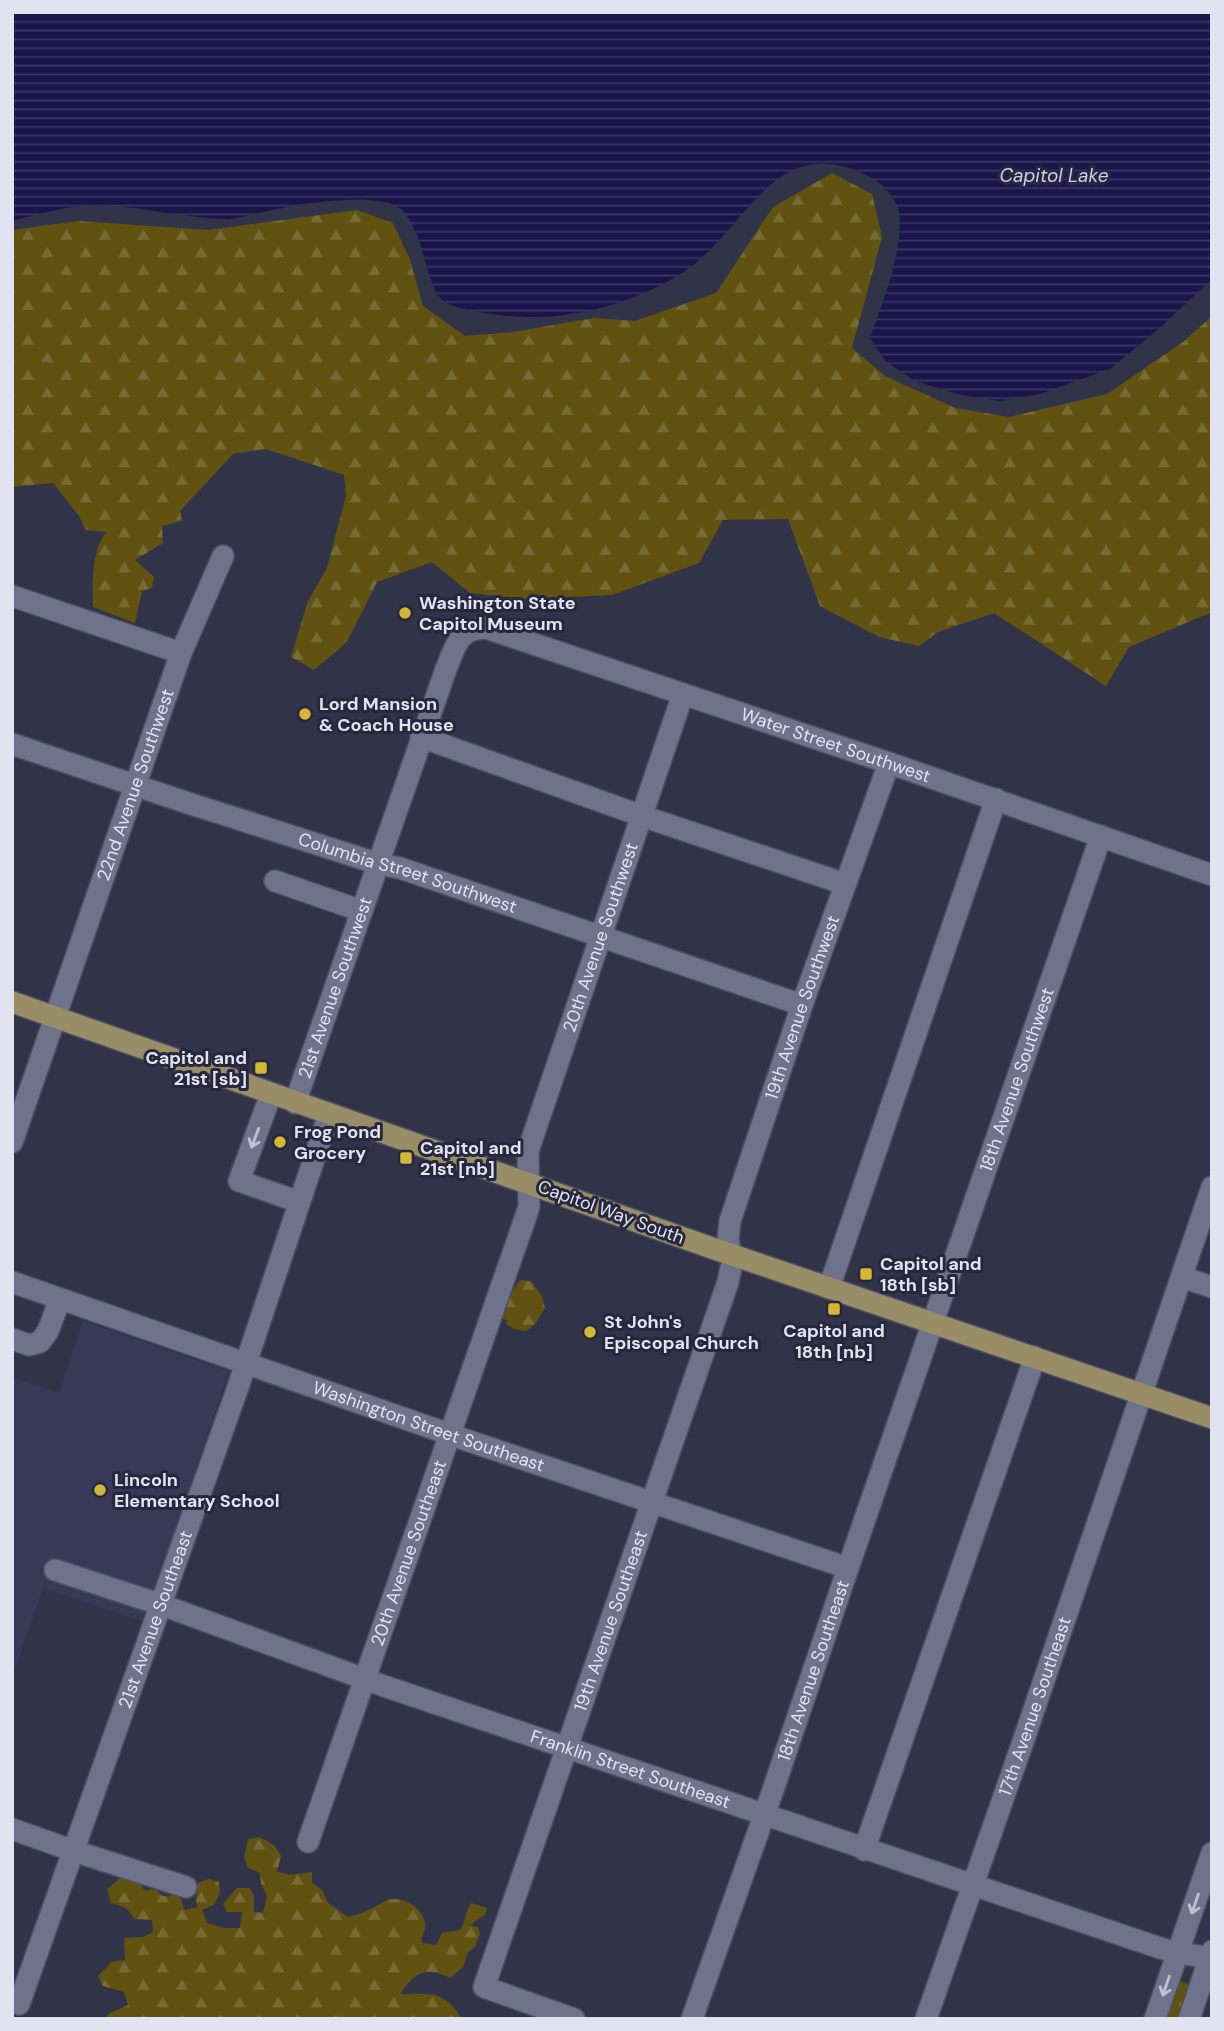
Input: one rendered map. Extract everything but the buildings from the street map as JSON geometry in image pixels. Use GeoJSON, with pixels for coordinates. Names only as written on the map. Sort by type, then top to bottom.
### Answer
{"type":"FeatureCollection","features":[{"type":"Feature","properties":{"kind":"main road","name":"Capitol Way South"},"geometry":{"type":"LineString","coordinates":[[12,1002],[732,1255],[1212,1418]]}},
{"type":"Feature","properties":{"kind":"street","name":"22nd Avenue Southwest"},"geometry":{"type":"LineString","coordinates":[[12,1142],[181,653],[223,556]]}},
{"type":"Feature","properties":{"kind":"street"},"geometry":{"type":"LineString","coordinates":[[12,596],[181,653]]}},
{"type":"Feature","properties":{"kind":"street","name":"Water Street Southwest"},"geometry":{"type":"LineString","coordinates":[[461,636],[471,629],[486,628],[889,762],[1212,874]]}},
{"type":"Feature","properties":{"kind":"street","name":"21st Avenue Southwest"},"geometry":{"type":"LineString","coordinates":[[295,1103],[421,737],[461,636]]}},
{"type":"Feature","properties":{"kind":"street","name":"20th Avenue Southwest"},"geometry":{"type":"LineString","coordinates":[[527,1183],[527,1151],[683,694]]}},
{"type":"Feature","properties":{"kind":"street"},"geometry":{"type":"LineString","coordinates":[[421,737],[642,816],[845,884]]}},
{"type":"Feature","properties":{"kind":"street","name":"Columbia Street Southwest"},"geometry":{"type":"LineString","coordinates":[[12,744],[379,864],[400,868],[802,1005]]}},
{"type":"Feature","properties":{"kind":"street","name":"19th Avenue Southwest"},"geometry":{"type":"LineString","coordinates":[[732,1255],[728,1230],[802,1005],[889,762]]}},
{"type":"Feature","properties":{"kind":"street"},"geometry":{"type":"LineString","coordinates":[[829,1288],[996,799]]}},
{"type":"Feature","properties":{"kind":"street","name":"18th Avenue Southwest"},"geometry":{"type":"LineString","coordinates":[[934,1322],[1101,836]]}},
{"type":"Feature","properties":{"kind":"street"},"geometry":{"type":"LineString","coordinates":[[275,881],[362,911]]}},
{"type":"Feature","properties":{"kind":"street"},"geometry":{"type":"LineString","coordinates":[[271,1094],[239,1181],[299,1202]]}},
{"type":"Feature","properties":{"kind":"street","name":"21st Avenue Southeast"},"geometry":{"type":"LineString","coordinates":[[19,2004],[162,1605],[329,1114]]}},
{"type":"Feature","properties":{"kind":"street","name":"20th Avenue Southeast"},"geometry":{"type":"LineString","coordinates":[[308,1842],[527,1213],[527,1183]]}},
{"type":"Feature","properties":{"kind":"street","name":"17th Avenue Southeast"},"geometry":{"type":"LineString","coordinates":[[926,2019],[1212,1187]]}},
{"type":"Feature","properties":{"kind":"street","name":"19th Avenue Southeast"},"geometry":{"type":"LineString","coordinates":[[574,2019],[484,1987],[728,1282],[732,1255]]}},
{"type":"Feature","properties":{"kind":"street"},"geometry":{"type":"LineString","coordinates":[[1182,1277],[1212,1287]]}},
{"type":"Feature","properties":{"kind":"street","name":"Washington Street Southeast"},"geometry":{"type":"LineString","coordinates":[[12,1282],[848,1569]]}},
{"type":"Feature","properties":{"kind":"street"},"geometry":{"type":"LineString","coordinates":[[12,1339],[29,1345],[40,1342],[48,1331],[60,1299]]}},
{"type":"Feature","properties":{"kind":"street","name":"18th Avenue Southeast"},"geometry":{"type":"LineString","coordinates":[[692,2019],[934,1322]]}},
{"type":"Feature","properties":{"kind":"street"},"geometry":{"type":"LineString","coordinates":[[864,1850],[1035,1357]]}},
{"type":"Feature","properties":{"kind":"street","name":"Franklin Street Southeast"},"geometry":{"type":"LineString","coordinates":[[55,1570],[864,1850],[1177,1953],[1211,1957]]}},
{"type":"Feature","properties":{"kind":"street"},"geometry":{"type":"LineString","coordinates":[[12,1829],[74,1852],[187,1887]]}},
{"type":"Feature","properties":{"kind":"street"},"geometry":{"type":"LineString","coordinates":[[1155,2019],[1212,1853]]}},
{"type":"Feature","properties":{"kind":"street"},"geometry":{"type":"LineString","coordinates":[[1189,2019],[1211,1957]]}},
{"type":"Feature","properties":{"kind":"shaded area","name":"Lincoln Elementary School"},"geometry":{"type":"Polygon","coordinates":[[[83,1321],[229,1371],[144,1622],[43,1588],[12,1677],[12,1377],[59,1393],[83,1321]]]}},
{"type":"Feature","properties":{"kind":"green space"},"geometry":{"type":"Polygon","coordinates":[[[832,173],[872,194],[882,237],[852,348],[885,376],[955,408],[1009,417],[1107,394],[1183,342],[1212,316],[1212,612],[1129,647],[1106,686],[994,613],[938,632],[919,646],[879,637],[820,606],[788,519],[723,520],[699,563],[612,595],[528,599],[470,593],[432,562],[377,582],[347,642],[314,670],[291,657],[308,601],[327,568],[346,496],[344,475],[266,449],[233,454],[180,511],[182,521],[162,526],[163,543],[135,560],[154,577],[152,588],[142,591],[135,623],[93,607],[96,556],[98,546],[107,532],[86,530],[79,516],[53,483],[12,487],[12,230],[78,221],[208,230],[357,210],[393,223],[410,260],[423,306],[465,336],[513,332],[594,318],[635,321],[716,293],[773,207],[832,173]]]}},
{"type":"Feature","properties":{"kind":"green space"},"geometry":{"type":"Polygon","coordinates":[[[520,1280],[531,1281],[542,1296],[545,1308],[535,1324],[526,1331],[514,1329],[506,1324],[508,1320],[502,1319],[501,1306],[520,1280]]]}},
{"type":"Feature","properties":{"kind":"green space"},"geometry":{"type":"Polygon","coordinates":[[[259,1837],[274,1845],[281,1856],[277,1871],[288,1875],[312,1872],[312,1883],[322,1890],[328,1903],[348,1917],[392,1899],[413,1905],[425,1922],[422,1943],[436,1945],[442,1933],[460,1930],[471,1903],[487,1908],[485,1915],[470,1925],[478,1927],[480,1933],[475,1947],[468,1952],[463,1967],[450,1978],[434,1972],[421,1973],[410,1981],[400,1994],[435,1995],[449,2002],[462,2019],[104,2019],[110,2013],[128,2005],[124,1992],[103,1986],[98,1976],[112,1962],[125,1960],[124,1938],[143,1937],[153,1932],[152,1920],[135,1919],[126,1908],[111,1903],[107,1889],[122,1877],[136,1877],[145,1891],[154,1888],[163,1896],[179,1895],[185,1910],[197,1907],[198,1883],[209,1879],[219,1882],[220,1893],[214,1905],[202,1910],[207,1923],[224,1928],[240,1928],[242,1912],[227,1912],[223,1904],[237,1888],[250,1888],[254,1896],[254,1912],[263,1913],[267,1896],[260,1873],[248,1868],[244,1857],[248,1839],[259,1837]]]}},
{"type":"Feature","properties":{"kind":"green space"},"geometry":{"type":"Polygon","coordinates":[[[1177,1980],[1191,1985],[1180,2019],[1163,2019],[1177,1980]]]}},
{"type":"Feature","properties":{"kind":"water","name":"Capitol Lake"},"geometry":{"type":"Polygon","coordinates":[[[12,12],[1212,12],[1212,279],[1162,326],[1110,369],[1040,394],[999,401],[961,395],[915,381],[886,362],[870,338],[896,256],[900,222],[898,209],[884,187],[874,179],[831,164],[805,166],[783,176],[763,192],[706,253],[669,281],[614,304],[556,316],[501,315],[448,304],[435,289],[419,240],[408,218],[401,209],[385,202],[351,200],[314,203],[229,219],[87,205],[12,221],[12,12]]]}},
{"type":"Feature","properties":{"kind":"place","name":"Washington State Capitol Museum"},"geometry":{"type":"Point","coordinates":[405,613]}},
{"type":"Feature","properties":{"kind":"place","name":"Lord Mansion & Coach House"},"geometry":{"type":"Point","coordinates":[305,714]}},
{"type":"Feature","properties":{"kind":"place","name":"Capitol and 21st [sb]"},"geometry":{"type":"Point","coordinates":[261,1068]}},
{"type":"Feature","properties":{"kind":"place","name":"Frog Pond Grocery"},"geometry":{"type":"Point","coordinates":[280,1142]}},
{"type":"Feature","properties":{"kind":"place","name":"Capitol and 21st [nb]"},"geometry":{"type":"Point","coordinates":[406,1158]}},
{"type":"Feature","properties":{"kind":"place","name":"Capitol and 18th [sb]"},"geometry":{"type":"Point","coordinates":[866,1274]}},
{"type":"Feature","properties":{"kind":"place","name":"Capitol and 18th [nb]"},"geometry":{"type":"Point","coordinates":[834,1309]}},
{"type":"Feature","properties":{"kind":"place","name":"St John's Episcopal Church"},"geometry":{"type":"Point","coordinates":[590,1332]}},
{"type":"Feature","properties":{"kind":"place","name":"Lincoln Elementary School"},"geometry":{"type":"Point","coordinates":[100,1490]}}]}
